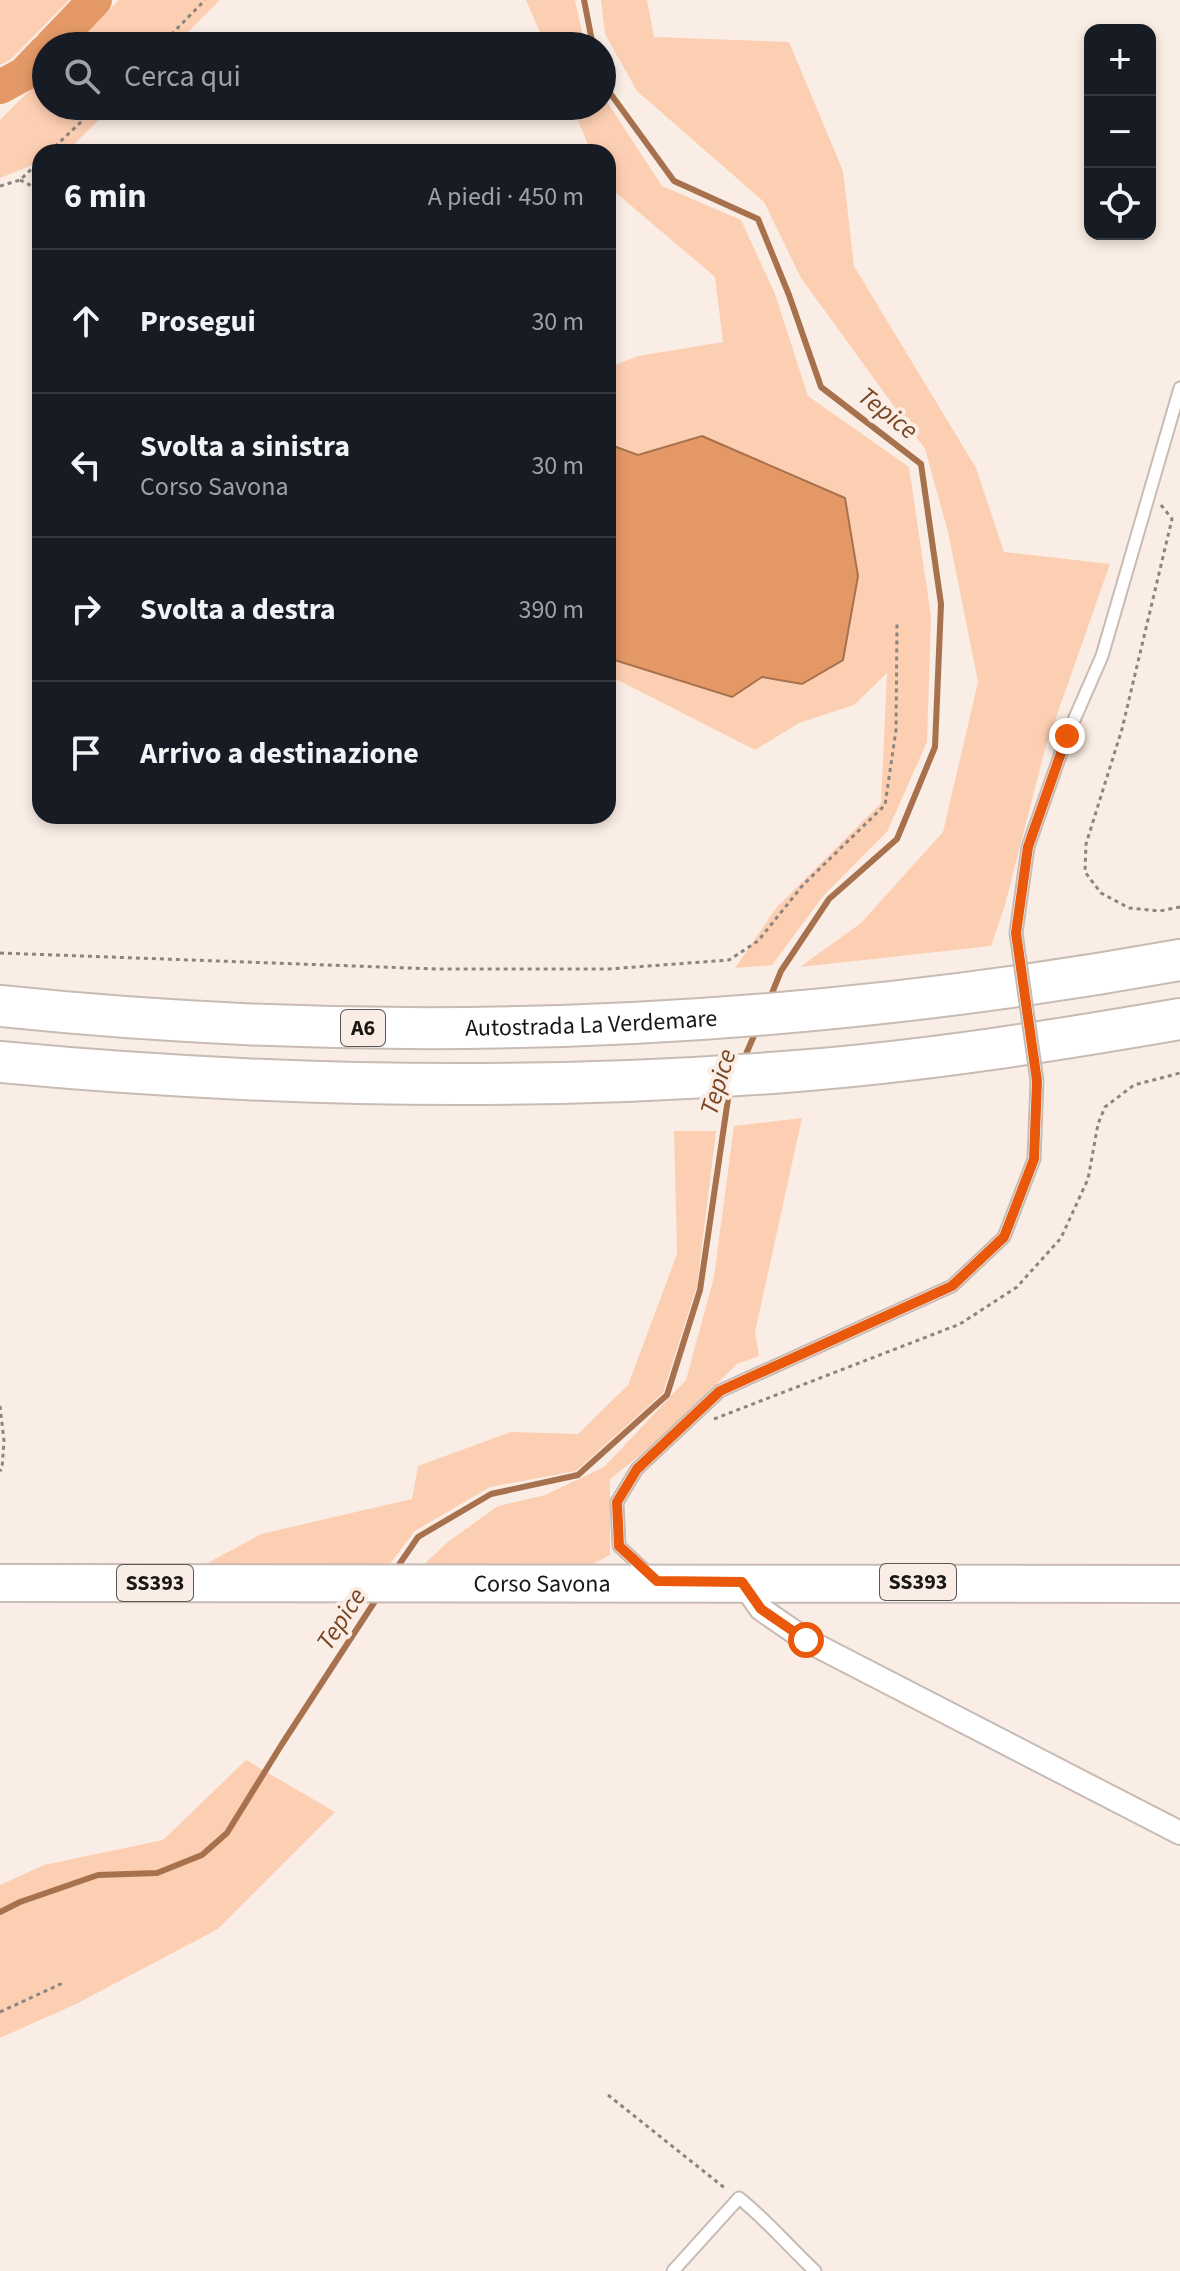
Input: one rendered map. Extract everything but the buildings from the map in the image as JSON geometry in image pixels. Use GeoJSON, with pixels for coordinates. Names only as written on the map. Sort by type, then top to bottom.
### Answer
{"type":"FeatureCollection","features":[{"type":"Feature","properties":{"kind":"highway","name":"Autostrada La Verdemare"},"geometry":{"type":"LineString","coordinates":[[0,1006],[107,1017],[354,1027],[510,1028],[634,1023],[932,999],[1075,979],[1180,960]]}},
{"type":"Feature","properties":{"kind":"highway"},"geometry":{"type":"LineString","coordinates":[[0,1062],[136,1075],[321,1083],[551,1085],[800,1071],[935,1056],[1180,1019]]}},
{"type":"Feature","properties":{"kind":"main road","name":"Corso Savona"},"geometry":{"type":"LineString","coordinates":[[0,1583],[657,1581],[1180,1584]]}},
{"type":"Feature","properties":{"kind":"street"},"geometry":{"type":"LineString","coordinates":[[742,1582],[761,1609],[806,1640],[1180,1833]]}},
{"type":"Feature","properties":{"kind":"lane"},"geometry":{"type":"LineString","coordinates":[[657,1581],[619,1546],[617,1502],[637,1469],[720,1391],[952,1286],[1004,1237],[1034,1159],[1037,1081],[1016,933],[1028,847],[1067,736],[1102,656],[1180,388]]}},
{"type":"Feature","properties":{"kind":"lane"},"geometry":{"type":"LineString","coordinates":[[673,2271],[739,2198],[763,2216],[815,2271]]}},
{"type":"Feature","properties":{"kind":"path"},"geometry":{"type":"LineString","coordinates":[[174,32],[205,0]]}},
{"type":"Feature","properties":{"kind":"path"},"geometry":{"type":"LineString","coordinates":[[58,144],[83,120]]}},
{"type":"Feature","properties":{"kind":"path"},"geometry":{"type":"LineString","coordinates":[[0,186],[20,180],[32,169]]}},
{"type":"Feature","properties":{"kind":"path"},"geometry":{"type":"LineString","coordinates":[[20,180],[32,186]]}},
{"type":"Feature","properties":{"kind":"path"},"geometry":{"type":"LineString","coordinates":[[1151,494],[1172,519],[1122,729],[1086,844],[1085,872],[1101,893],[1129,908],[1160,911],[1180,907]]}},
{"type":"Feature","properties":{"kind":"path"},"geometry":{"type":"LineString","coordinates":[[0,953],[436,969],[608,969],[729,960],[758,941],[803,885],[885,805],[896,730],[897,623]]}},
{"type":"Feature","properties":{"kind":"path"},"geometry":{"type":"LineString","coordinates":[[0,1406],[4,1441],[0,1471]]}},
{"type":"Feature","properties":{"kind":"path"},"geometry":{"type":"LineString","coordinates":[[0,2012],[65,1982]]}},
{"type":"Feature","properties":{"kind":"path"},"geometry":{"type":"LineString","coordinates":[[608,2095],[739,2198]]}},
{"type":"Feature","properties":{"kind":"shaded area"},"geometry":{"type":"Polygon","coordinates":[[[0,0],[69,0],[38,32],[32,32],[32,38],[10,60],[0,65],[0,0]]]}},
{"type":"Feature","properties":{"kind":"shaded area"},"geometry":{"type":"Polygon","coordinates":[[[119,0],[220,0],[188,32],[88,32],[119,0]]]}},
{"type":"Feature","properties":{"kind":"shaded area"},"geometry":{"type":"Polygon","coordinates":[[[526,0],[575,0],[582,32],[540,32],[526,0]]]}},
{"type":"Feature","properties":{"kind":"shaded area"},"geometry":{"type":"Polygon","coordinates":[[[601,0],[647,0],[654,37],[789,42],[843,171],[854,266],[976,468],[1004,552],[1110,564],[1045,749],[1005,905],[991,946],[800,967],[861,923],[943,832],[978,682],[948,532],[925,449],[801,278],[764,202],[637,91],[616,54],[616,32],[605,32],[601,0]]]}},
{"type":"Feature","properties":{"kind":"shaded area"},"geometry":{"type":"Polygon","coordinates":[[[32,88],[32,120],[99,120],[74,144],[32,144],[32,165],[0,178],[0,120],[32,88]]]}},
{"type":"Feature","properties":{"kind":"shaded area"},"geometry":{"type":"Polygon","coordinates":[[[616,115],[662,186],[741,220],[775,294],[808,396],[909,467],[931,616],[927,742],[887,832],[824,895],[772,965],[735,968],[777,907],[881,803],[887,673],[854,705],[799,723],[755,750],[616,679],[616,365],[638,356],[723,342],[715,277],[616,193],[616,144],[588,144],[578,120],[616,120],[616,115]]]}},
{"type":"Feature","properties":{"kind":"shaded area"},"geometry":{"type":"Polygon","coordinates":[[[702,436],[845,498],[858,576],[843,660],[802,684],[762,677],[732,697],[616,661],[616,447],[638,455],[702,436]]]}},
{"type":"Feature","properties":{"kind":"shaded area"},"geometry":{"type":"Polygon","coordinates":[[[802,1118],[755,1332],[759,1356],[737,1364],[662,1438],[610,1479],[610,1555],[586,1568],[420,1568],[449,1541],[498,1506],[545,1495],[604,1467],[686,1380],[714,1277],[734,1126],[802,1118]]]}},
{"type":"Feature","properties":{"kind":"shaded area"},"geometry":{"type":"Polygon","coordinates":[[[674,1131],[716,1131],[697,1286],[663,1393],[576,1471],[490,1487],[415,1531],[386,1569],[195,1570],[261,1534],[412,1499],[418,1466],[511,1432],[578,1434],[628,1385],[677,1254],[674,1131]]]}},
{"type":"Feature","properties":{"kind":"shaded area"},"geometry":{"type":"Polygon","coordinates":[[[246,1760],[335,1812],[218,1929],[76,2004],[0,2038],[0,1885],[44,1865],[163,1840],[246,1760]]]}},
{"type":"Feature","properties":{"kind":"waterway"},"geometry":{"type":"LineString","coordinates":[[64,32],[95,0]]}},
{"type":"Feature","properties":{"kind":"waterway","name":"Tepice"},"geometry":{"type":"LineString","coordinates":[[584,0],[590,32]]}},
{"type":"Feature","properties":{"kind":"waterway"},"geometry":{"type":"LineString","coordinates":[[0,87],[24,74],[32,66]]}},
{"type":"Feature","properties":{"kind":"waterway","name":"Tepice"},"geometry":{"type":"LineString","coordinates":[[616,101],[674,181],[758,219],[821,387],[921,464],[941,604],[935,747],[897,839],[829,899],[781,971],[770,998]]}},
{"type":"Feature","properties":{"kind":"waterway","name":"Tepice"},"geometry":{"type":"LineString","coordinates":[[743,1061],[756,1031]]}},
{"type":"Feature","properties":{"kind":"waterway","name":"Tepice"},"geometry":{"type":"LineString","coordinates":[[394,1572],[418,1537],[491,1494],[578,1475],[667,1395],[700,1290],[731,1090]]}},
{"type":"Feature","properties":{"kind":"waterway","name":"Tepice"},"geometry":{"type":"LineString","coordinates":[[0,1912],[98,1875],[157,1873],[202,1855],[227,1833],[379,1595]]}},
{"type":"Feature","properties":{"kind":"route"},"geometry":{"type":"LineString","coordinates":[[806,1640],[761,1609],[742,1582],[657,1581],[619,1546],[617,1502],[637,1469],[720,1391],[952,1286],[1004,1237],[1034,1159],[1037,1081],[1016,933],[1028,847],[1067,736]]}}]}
